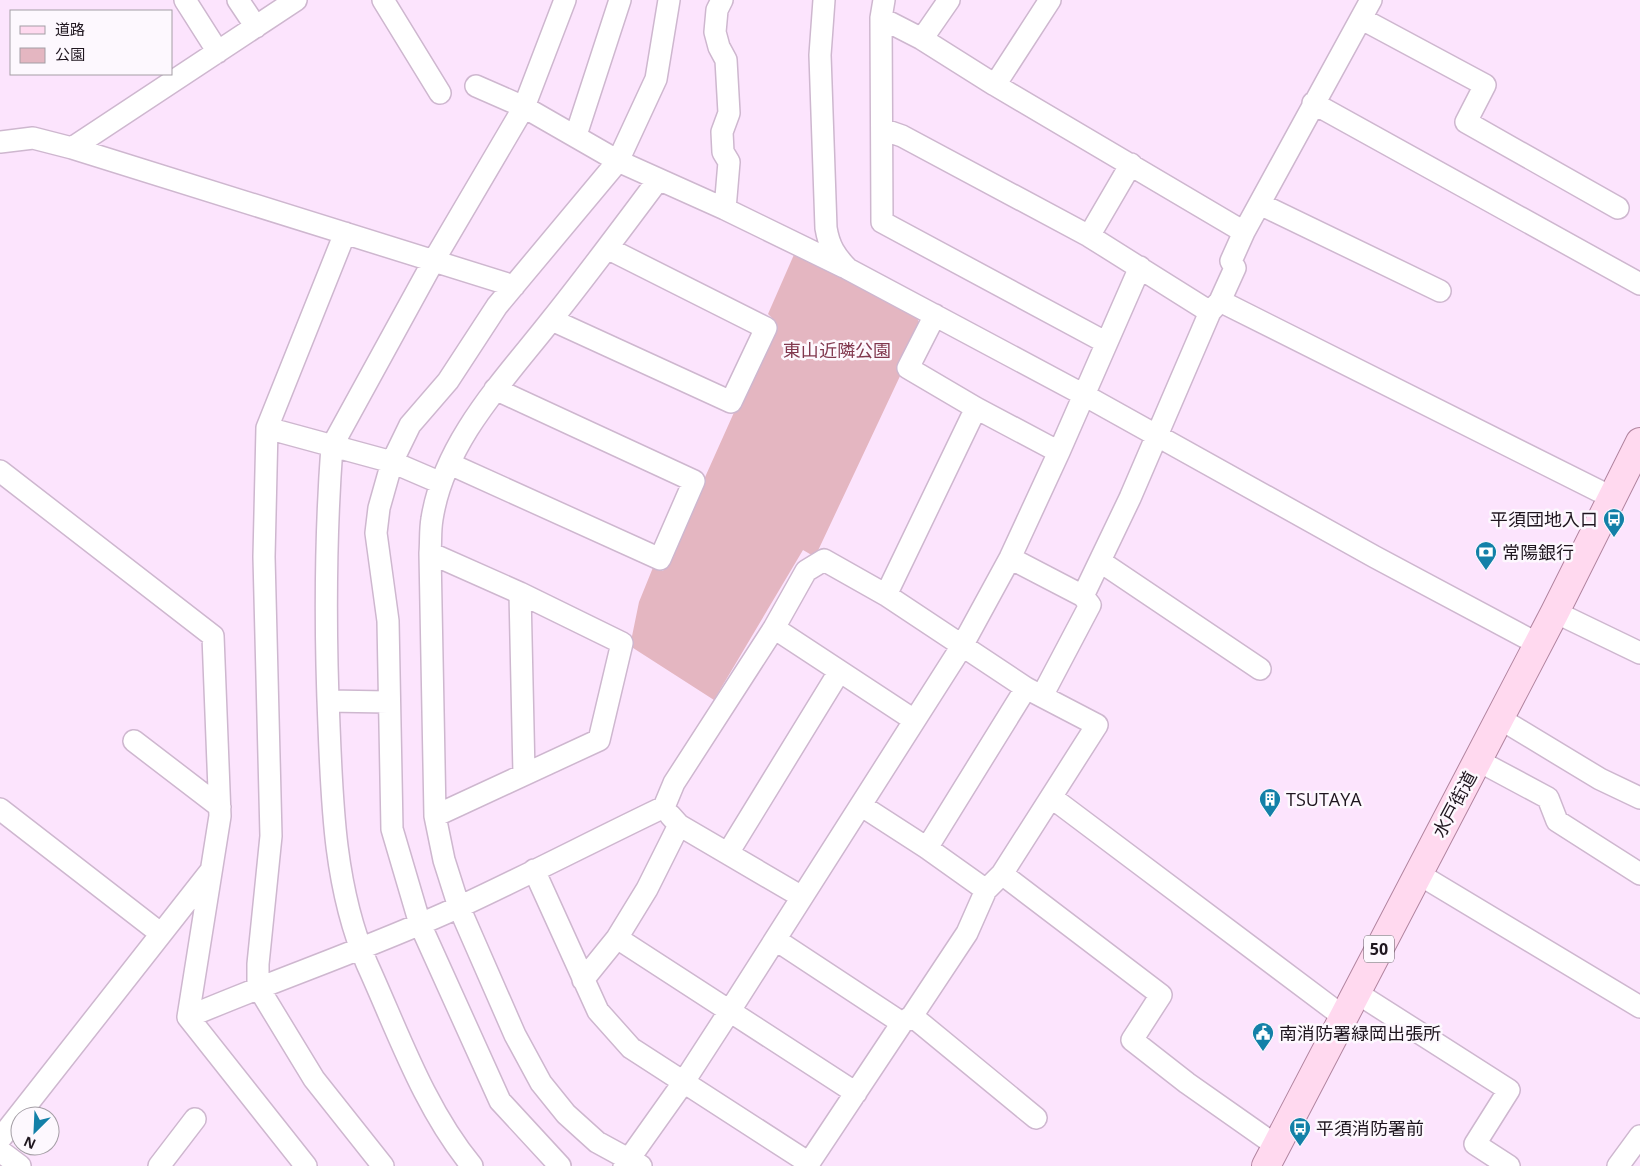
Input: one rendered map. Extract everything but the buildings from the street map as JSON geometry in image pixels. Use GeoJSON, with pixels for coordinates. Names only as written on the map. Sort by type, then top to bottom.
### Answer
{"type":"FeatureCollection","features":[{"type":"Feature","properties":{"kind":"main road","name":"水戸街道"},"geometry":{"type":"LineString","coordinates":[[1272,1156],[1345,1018],[1417,873],[1555,612],[1625,487],[1640,442]]}},
{"type":"Feature","properties":{"kind":"street"},"geometry":{"type":"LineString","coordinates":[[185,0],[218,52]]}},
{"type":"Feature","properties":{"kind":"street"},"geometry":{"type":"LineString","coordinates":[[238,0],[256,27]]}},
{"type":"Feature","properties":{"kind":"street"},"geometry":{"type":"LineString","coordinates":[[72,148],[296,0]]}},
{"type":"Feature","properties":{"kind":"street"},"geometry":{"type":"LineString","coordinates":[[383,0],[440,93]]}},
{"type":"Feature","properties":{"kind":"street"},"geometry":{"type":"LineString","coordinates":[[472,1166],[452,1141],[434,1110],[360,949],[345,889],[333,824],[328,701],[326,557],[332,446],[434,260],[524,107],[565,0]]}},
{"type":"Feature","properties":{"kind":"street"},"geometry":{"type":"LineString","coordinates":[[576,135],[620,0]]}},
{"type":"Feature","properties":{"kind":"street"},"geometry":{"type":"LineString","coordinates":[[560,1166],[500,1101],[420,924],[392,829],[388,702],[388,621],[376,533],[378,508],[392,462],[410,425],[448,381],[497,306],[618,161],[656,79],[669,0]]}},
{"type":"Feature","properties":{"kind":"street"},"geometry":{"type":"LineString","coordinates":[[722,0],[717,10],[715,32],[719,47],[726,60],[729,113],[722,132],[723,152],[729,162],[725,209]]}},
{"type":"Feature","properties":{"kind":"street"},"geometry":{"type":"LineString","coordinates":[[824,0],[820,55],[826,228],[828,243],[835,256],[848,268]]}},
{"type":"Feature","properties":{"kind":"street"},"geometry":{"type":"LineString","coordinates":[[922,39],[949,0]]}},
{"type":"Feature","properties":{"kind":"street"},"geometry":{"type":"LineString","coordinates":[[995,85],[1050,0]]}},
{"type":"Feature","properties":{"kind":"street"},"geometry":{"type":"LineString","coordinates":[[1083,596],[1101,562],[1155,436],[1215,306],[1235,268],[1231,261],[1244,232],[1371,0]]}},
{"type":"Feature","properties":{"kind":"street"},"geometry":{"type":"LineString","coordinates":[[883,9],[922,39],[995,85],[1244,232]]}},
{"type":"Feature","properties":{"kind":"street"},"geometry":{"type":"LineString","coordinates":[[883,9],[882,222],[1105,342]]}},
{"type":"Feature","properties":{"kind":"street"},"geometry":{"type":"LineString","coordinates":[[1362,19],[1485,85],[1466,122],[1618,208]]}},
{"type":"Feature","properties":{"kind":"street"},"geometry":{"type":"LineString","coordinates":[[476,86],[524,107],[576,135],[618,161],[725,209],[848,268],[1084,394],[1155,436],[1538,644]]}},
{"type":"Feature","properties":{"kind":"street"},"geometry":{"type":"LineString","coordinates":[[1313,103],[1640,284]]}},
{"type":"Feature","properties":{"kind":"street"},"geometry":{"type":"LineString","coordinates":[[882,129],[902,136],[1089,236],[1140,267],[1215,306],[1625,487]]}},
{"type":"Feature","properties":{"kind":"street"},"geometry":{"type":"LineString","coordinates":[[0,142],[33,138],[72,148],[514,286]]}},
{"type":"Feature","properties":{"kind":"street"},"geometry":{"type":"LineString","coordinates":[[1089,236],[1131,164]]}},
{"type":"Feature","properties":{"kind":"street"},"geometry":{"type":"LineString","coordinates":[[658,180],[552,320],[495,389],[472,422],[441,483],[432,519],[430,553],[436,816],[444,860],[459,906],[516,1035],[541,1083],[566,1114],[596,1142],[631,1164],[862,806],[962,646],[1010,558],[1059,452],[1105,342],[1140,267]]}},
{"type":"Feature","properties":{"kind":"street"},"geometry":{"type":"LineString","coordinates":[[1260,204],[1440,291]]}},
{"type":"Feature","properties":{"kind":"street"},"geometry":{"type":"LineString","coordinates":[[345,233],[267,428],[264,557],[271,836],[258,964],[258,987],[314,1079],[383,1166]]}},
{"type":"Feature","properties":{"kind":"street"},"geometry":{"type":"LineString","coordinates":[[552,320],[731,402],[766,328],[607,248]]}},
{"type":"Feature","properties":{"kind":"street"},"geometry":{"type":"LineString","coordinates":[[935,315],[908,368],[976,408],[1059,452]]}},
{"type":"Feature","properties":{"kind":"street"},"geometry":{"type":"LineString","coordinates":[[450,464],[660,559],[694,482],[495,389]]}},
{"type":"Feature","properties":{"kind":"street"},"geometry":{"type":"LineString","coordinates":[[886,595],[976,408]]}},
{"type":"Feature","properties":{"kind":"street"},"geometry":{"type":"LineString","coordinates":[[267,428],[392,462],[441,483]]}},
{"type":"Feature","properties":{"kind":"street"},"geometry":{"type":"LineString","coordinates":[[0,470],[214,636],[220,807],[188,1017],[306,1166]]}},
{"type":"Feature","properties":{"kind":"street"},"geometry":{"type":"LineString","coordinates":[[430,553],[520,593],[622,643],[599,740],[436,816]]}},
{"type":"Feature","properties":{"kind":"street"},"geometry":{"type":"LineString","coordinates":[[927,848],[1034,692],[1090,606],[1083,596],[1010,558]]}},
{"type":"Feature","properties":{"kind":"street"},"geometry":{"type":"LineString","coordinates":[[188,1017],[258,987],[360,949],[420,924],[664,807],[674,784],[774,628],[806,572],[824,560],[886,595],[1034,692],[1096,724],[1002,874],[986,890],[967,933],[808,1165],[631,1048],[598,1010],[534,870]]}},
{"type":"Feature","properties":{"kind":"street"},"geometry":{"type":"LineString","coordinates":[[1101,562],[1260,669]]}},
{"type":"Feature","properties":{"kind":"street"},"geometry":{"type":"LineString","coordinates":[[520,593],[524,774]]}},
{"type":"Feature","properties":{"kind":"street"},"geometry":{"type":"LineString","coordinates":[[1555,612],[1640,653]]}},
{"type":"Feature","properties":{"kind":"street"},"geometry":{"type":"LineString","coordinates":[[774,628],[914,720]]}},
{"type":"Feature","properties":{"kind":"street"},"geometry":{"type":"LineString","coordinates":[[728,852],[839,672]]}},
{"type":"Feature","properties":{"kind":"street"},"geometry":{"type":"LineString","coordinates":[[328,701],[388,702]]}},
{"type":"Feature","properties":{"kind":"street"},"geometry":{"type":"LineString","coordinates":[[1499,718],[1600,779],[1640,798]]}},
{"type":"Feature","properties":{"kind":"street"},"geometry":{"type":"LineString","coordinates":[[134,741],[220,807]]}},
{"type":"Feature","properties":{"kind":"street"},"geometry":{"type":"LineString","coordinates":[[1477,760],[1548,798],[1557,821],[1640,874]]}},
{"type":"Feature","properties":{"kind":"street"},"geometry":{"type":"LineString","coordinates":[[1051,797],[1345,1018]]}},
{"type":"Feature","properties":{"kind":"street"},"geometry":{"type":"LineString","coordinates":[[862,806],[927,848],[986,890]]}},
{"type":"Feature","properties":{"kind":"street"},"geometry":{"type":"LineString","coordinates":[[664,807],[679,825],[802,897]]}},
{"type":"Feature","properties":{"kind":"street"},"geometry":{"type":"LineString","coordinates":[[0,809],[160,933]]}},
{"type":"Feature","properties":{"kind":"street"},"geometry":{"type":"LineString","coordinates":[[583,980],[617,938],[646,889],[679,825]]}},
{"type":"Feature","properties":{"kind":"street"},"geometry":{"type":"LineString","coordinates":[[0,1139],[209,873]]}},
{"type":"Feature","properties":{"kind":"street"},"geometry":{"type":"LineString","coordinates":[[1417,873],[1640,1007]]}},
{"type":"Feature","properties":{"kind":"street"},"geometry":{"type":"LineString","coordinates":[[1002,874],[1161,995],[1132,1040],[1272,1156]]}},
{"type":"Feature","properties":{"kind":"street"},"geometry":{"type":"LineString","coordinates":[[617,938],[856,1093]]}},
{"type":"Feature","properties":{"kind":"street"},"geometry":{"type":"LineString","coordinates":[[776,940],[907,1019],[1036,1118]]}},
{"type":"Feature","properties":{"kind":"street"},"geometry":{"type":"LineString","coordinates":[[1357,993],[1509,1090],[1475,1144],[1509,1166]]}},
{"type":"Feature","properties":{"kind":"street"},"geometry":{"type":"LineString","coordinates":[[159,1166],[195,1119]]}},
{"type":"Feature","properties":{"kind":"street"},"geometry":{"type":"LineString","coordinates":[[1618,1166],[1640,1136]]}},
{"type":"Feature","properties":{"kind":"street"},"geometry":{"type":"LineString","coordinates":[[0,1151],[20,1166]]}},
{"type":"Feature","properties":{"kind":"green space","name":"東山近隣公園"},"geometry":{"type":"Polygon","coordinates":[[[796,250],[916,314],[919,323],[901,374],[815,557],[803,550],[714,700],[630,646],[639,602],[654,565],[663,571],[775,321],[768,314],[796,250]]]}},
{"type":"Feature","properties":{"kind":"place","name":"平須団地入口"},"geometry":{"type":"Point","coordinates":[1614,538]}},
{"type":"Feature","properties":{"kind":"place","name":"常陽銀行"},"geometry":{"type":"Point","coordinates":[1486,571]}},
{"type":"Feature","properties":{"kind":"place","name":"TSUTAYA"},"geometry":{"type":"Point","coordinates":[1270,818]}},
{"type":"Feature","properties":{"kind":"place","name":"南消防署緑岡出張所"},"geometry":{"type":"Point","coordinates":[1263,1052]}},
{"type":"Feature","properties":{"kind":"place","name":"平須消防署前"},"geometry":{"type":"Point","coordinates":[1300,1147]}}]}
